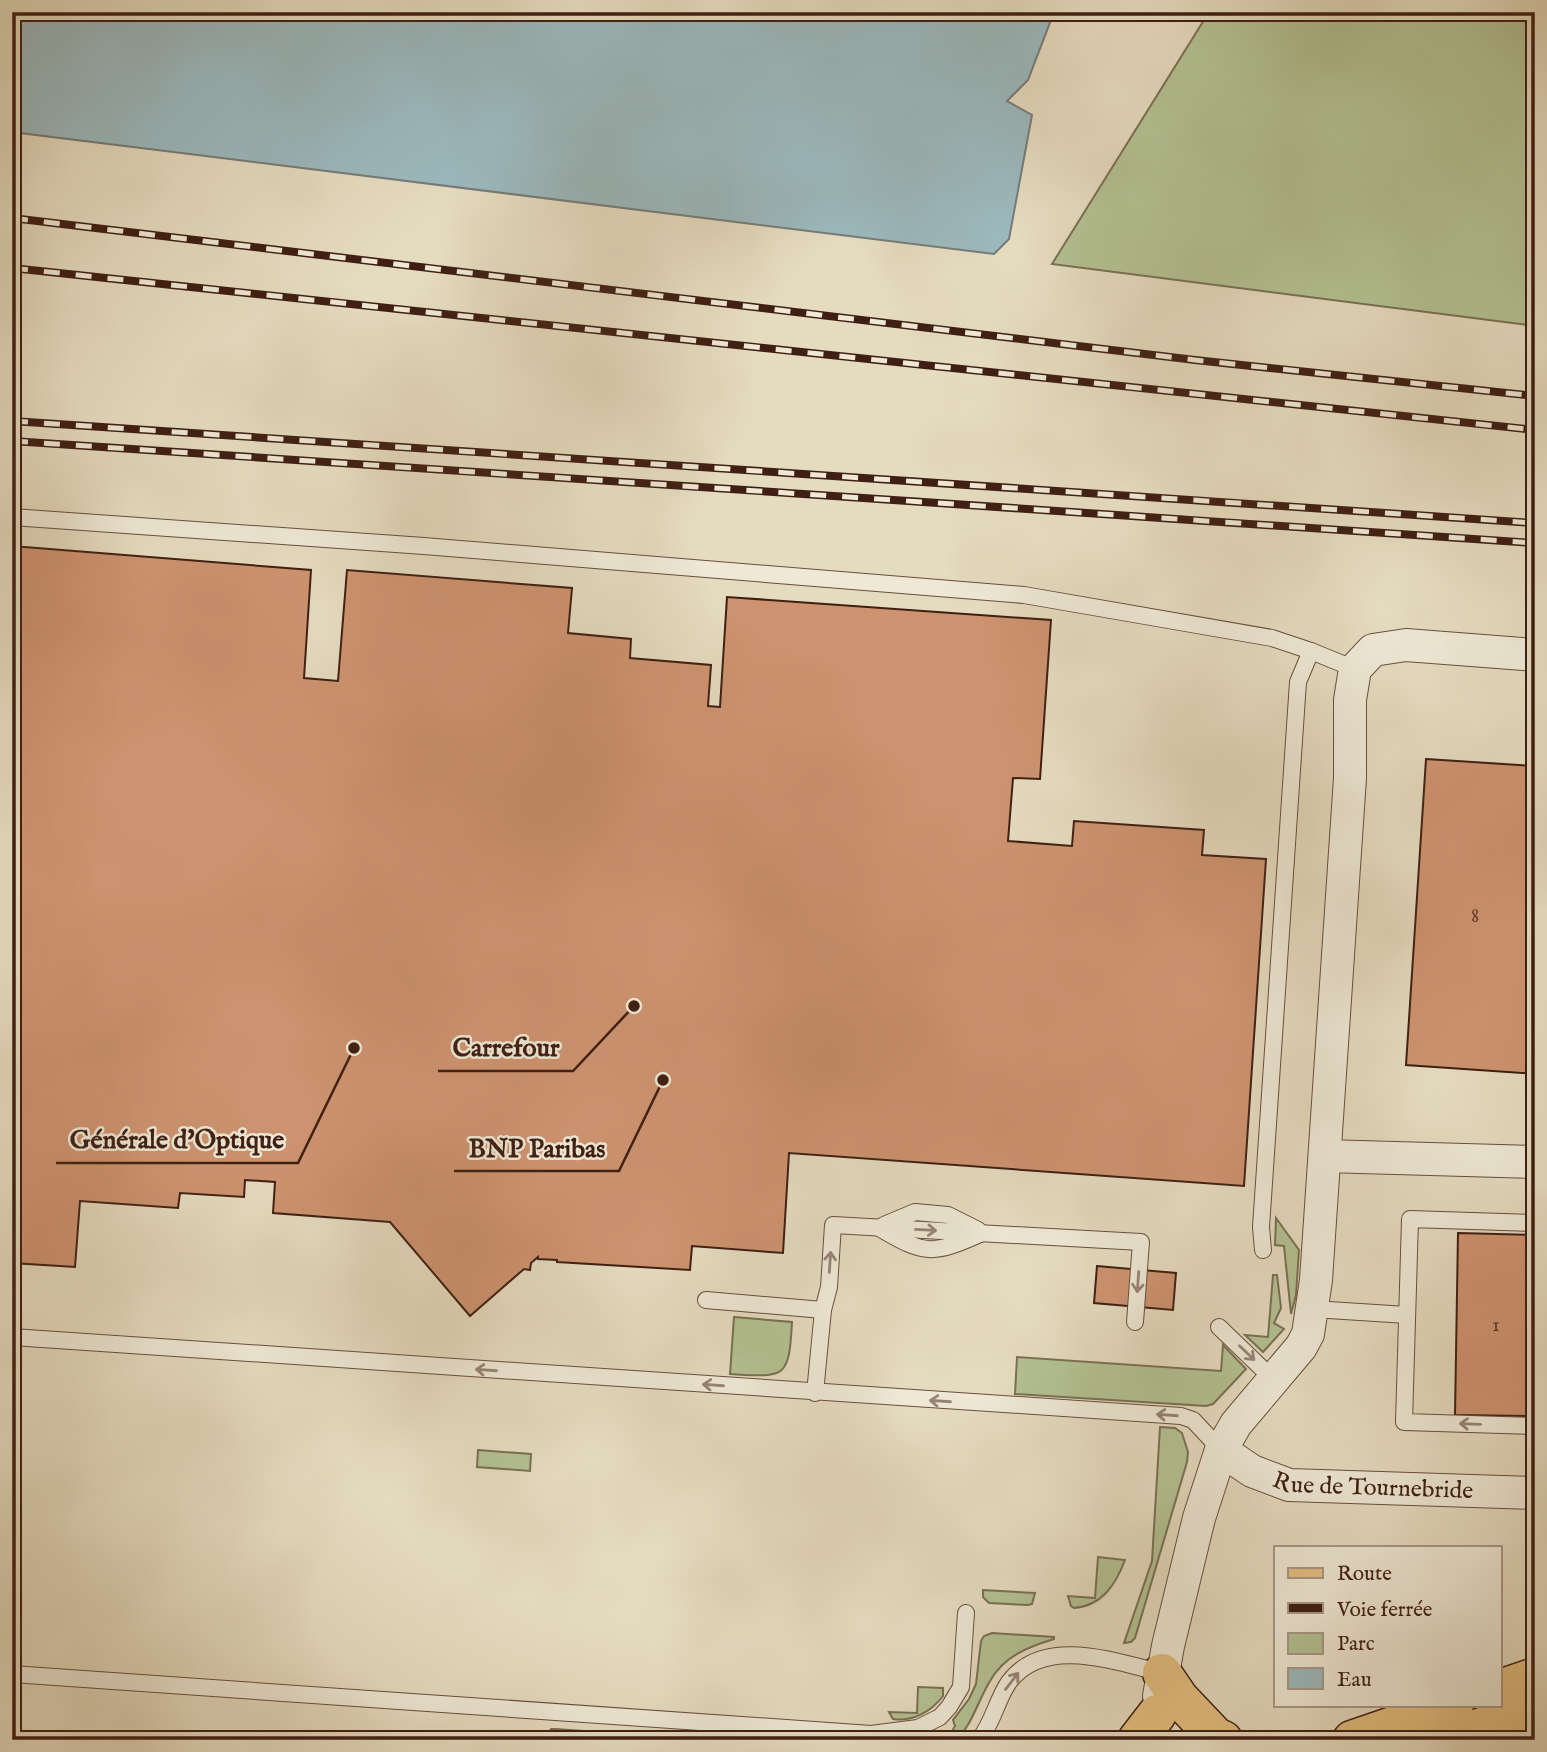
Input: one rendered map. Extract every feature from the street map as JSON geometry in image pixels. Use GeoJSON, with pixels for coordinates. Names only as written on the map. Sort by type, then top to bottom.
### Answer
{"type":"FeatureCollection","features":[{"type":"Feature","properties":{"kind":"main road"},"geometry":{"type":"LineString","coordinates":[[1162,1673],[1194,1715],[1216,1737],[1223,1740]]}},
{"type":"Feature","properties":{"kind":"main road"},"geometry":{"type":"LineString","coordinates":[[1502,1688],[1535,1677]]}},
{"type":"Feature","properties":{"kind":"main road"},"geometry":{"type":"LineString","coordinates":[[1352,1740],[1451,1706]]}},
{"type":"Feature","properties":{"kind":"main road"},"geometry":{"type":"LineString","coordinates":[[1447,1740],[1535,1707]]}},
{"type":"Feature","properties":{"kind":"street"},"geometry":{"type":"LineString","coordinates":[[1150,1731],[1199,1518],[1222,1450],[1236,1424],[1274,1380],[1308,1334],[1314,1309],[1350,778],[1350,701],[1355,669],[1373,650],[1406,645],[1535,654]]}},
{"type":"Feature","properties":{"kind":"street"},"geometry":{"type":"LineString","coordinates":[[1325,1157],[1535,1162]]}},
{"type":"Feature","properties":{"kind":"street","name":"Rue de Tournebride"},"geometry":{"type":"LineString","coordinates":[[1222,1450],[1252,1471],[1289,1485],[1535,1493]]}},
{"type":"Feature","properties":{"kind":"lane"},"geometry":{"type":"LineString","coordinates":[[12,517],[424,546],[1024,594],[1272,638],[1355,669]]}},
{"type":"Feature","properties":{"kind":"lane"},"geometry":{"type":"LineString","coordinates":[[1263,1250],[1261,1227],[1298,682],[1311,652]]}},
{"type":"Feature","properties":{"kind":"lane"},"geometry":{"type":"LineString","coordinates":[[1535,1223],[1410,1219],[1404,1422],[1535,1426]]}},
{"type":"Feature","properties":{"kind":"lane"},"geometry":{"type":"LineString","coordinates":[[815,1392],[833,1225],[1141,1241],[1135,1321]]}},
{"type":"Feature","properties":{"kind":"lane"},"geometry":{"type":"LineString","coordinates":[[706,1300],[824,1304]]}},
{"type":"Feature","properties":{"kind":"lane"},"geometry":{"type":"LineString","coordinates":[[1314,1309],[1407,1315]]}},
{"type":"Feature","properties":{"kind":"lane"},"geometry":{"type":"LineString","coordinates":[[1219,1327],[1274,1380]]}},
{"type":"Feature","properties":{"kind":"lane"},"geometry":{"type":"LineString","coordinates":[[12,1337],[1181,1416],[1193,1420],[1222,1450]]}},
{"type":"Feature","properties":{"kind":"lane"},"geometry":{"type":"LineString","coordinates":[[12,1674],[871,1734],[918,1728],[940,1717],[949,1707],[961,1687],[966,1613]]}},
{"type":"Feature","properties":{"kind":"lane"},"geometry":{"type":"LineString","coordinates":[[979,1740],[1009,1683],[1019,1672],[1048,1658],[1063,1655],[1101,1658],[1162,1673]]}},
{"type":"Feature","properties":{"kind":"green space"},"geometry":{"type":"Polygon","coordinates":[[[1209,12],[1535,12],[1535,326],[1052,264],[1209,12]]]}},
{"type":"Feature","properties":{"kind":"green space"},"geometry":{"type":"Polygon","coordinates":[[[1276,1218],[1299,1250],[1296,1295],[1291,1314],[1284,1246],[1275,1245],[1276,1218]]]}},
{"type":"Feature","properties":{"kind":"green space"},"geometry":{"type":"Polygon","coordinates":[[[1273,1275],[1277,1275],[1281,1308],[1274,1323],[1284,1329],[1263,1352],[1245,1335],[1268,1337],[1273,1275]]]}},
{"type":"Feature","properties":{"kind":"green space"},"geometry":{"type":"Polygon","coordinates":[[[734,1317],[792,1322],[789,1355],[786,1365],[780,1371],[762,1375],[730,1374],[734,1317]]]}},
{"type":"Feature","properties":{"kind":"green space"},"geometry":{"type":"Polygon","coordinates":[[[1223,1345],[1246,1369],[1213,1404],[1206,1406],[1015,1394],[1017,1357],[1221,1371],[1223,1345]]]}},
{"type":"Feature","properties":{"kind":"green space"},"geometry":{"type":"Polygon","coordinates":[[[1160,1427],[1175,1428],[1182,1433],[1188,1452],[1187,1462],[1135,1638],[1124,1643],[1152,1561],[1160,1427]]]}},
{"type":"Feature","properties":{"kind":"green space"},"geometry":{"type":"Polygon","coordinates":[[[478,1450],[531,1454],[530,1471],[477,1467],[478,1450]]]}},
{"type":"Feature","properties":{"kind":"green space"},"geometry":{"type":"Polygon","coordinates":[[[1098,1557],[1125,1560],[1107,1592],[1093,1603],[1074,1608],[1068,1596],[1095,1598],[1098,1557]]]}},
{"type":"Feature","properties":{"kind":"green space"},"geometry":{"type":"Polygon","coordinates":[[[983,1590],[1035,1593],[1032,1604],[1028,1605],[989,1603],[983,1597],[983,1590]]]}},
{"type":"Feature","properties":{"kind":"green space"},"geometry":{"type":"Polygon","coordinates":[[[992,1633],[1054,1639],[1026,1649],[1002,1665],[990,1681],[963,1733],[957,1740],[947,1740],[955,1726],[953,1720],[969,1699],[976,1684],[981,1641],[984,1636],[992,1633]]]}},
{"type":"Feature","properties":{"kind":"green space"},"geometry":{"type":"Polygon","coordinates":[[[918,1687],[943,1688],[943,1696],[921,1715],[893,1719],[889,1712],[917,1713],[918,1687]]]}},
{"type":"Feature","properties":{"kind":"green space"},"geometry":{"type":"Polygon","coordinates":[[[551,1729],[556,1729],[705,1740],[543,1740],[551,1729]]]}},
{"type":"Feature","properties":{"kind":"water"},"geometry":{"type":"Polygon","coordinates":[[[12,12],[1054,12],[1028,80],[1007,101],[1032,115],[1009,239],[994,254],[12,132],[12,12]]]}},
{"type":"Feature","properties":{"kind":"building"},"geometry":{"type":"Polygon","coordinates":[[[12,546],[311,570],[304,678],[338,681],[347,570],[572,588],[568,633],[631,639],[630,658],[711,665],[708,706],[720,707],[727,597],[1051,620],[1040,779],[1013,778],[1008,841],[1072,846],[1074,821],[1204,830],[1202,855],[1266,859],[1244,1186],[789,1153],[783,1253],[692,1246],[690,1270],[557,1262],[538,1257],[531,1263],[530,1270],[524,1269],[470,1316],[390,1222],[273,1213],[275,1182],[245,1180],[244,1197],[180,1193],[178,1208],[80,1201],[75,1267],[12,1263],[12,546]]]}},
{"type":"Feature","properties":{"kind":"building"},"geometry":{"type":"Polygon","coordinates":[[[1426,759],[1535,766],[1535,1074],[1406,1065],[1426,759]]]}},
{"type":"Feature","properties":{"kind":"building"},"geometry":{"type":"Polygon","coordinates":[[[1458,1233],[1535,1235],[1535,1416],[1455,1415],[1458,1233]]]}},
{"type":"Feature","properties":{"kind":"building"},"geometry":{"type":"Polygon","coordinates":[[[1097,1266],[1176,1273],[1173,1310],[1094,1303],[1097,1266]]]}},
{"type":"Feature","properties":{"kind":"railway"},"geometry":{"type":"LineString","coordinates":[[12,218],[1195,360],[1535,396]]}},
{"type":"Feature","properties":{"kind":"railway"},"geometry":{"type":"LineString","coordinates":[[12,268],[1535,430]]}},
{"type":"Feature","properties":{"kind":"railway"},"geometry":{"type":"LineString","coordinates":[[12,421],[1535,523]]}},
{"type":"Feature","properties":{"kind":"railway"},"geometry":{"type":"LineString","coordinates":[[12,441],[1535,543]]}},
{"type":"Feature","properties":{"kind":"place","name":"Carrefour"},"geometry":{"type":"Point","coordinates":[634,1006]}},
{"type":"Feature","properties":{"kind":"place","name":"Générale d'Optique"},"geometry":{"type":"Point","coordinates":[354,1048]}},
{"type":"Feature","properties":{"kind":"place","name":"BNP Paribas"},"geometry":{"type":"Point","coordinates":[663,1080]}}]}
